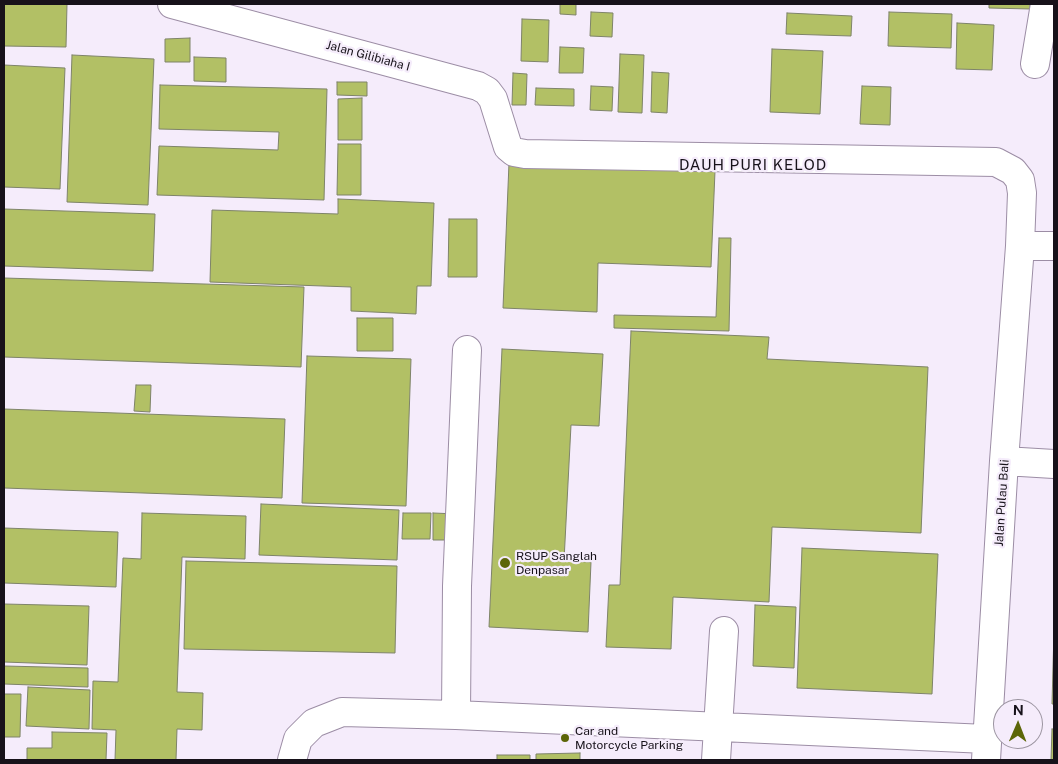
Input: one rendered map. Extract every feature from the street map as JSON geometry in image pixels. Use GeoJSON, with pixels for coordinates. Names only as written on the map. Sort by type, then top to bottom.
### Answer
{"type":"FeatureCollection","features":[{"type":"Feature","properties":{"kind":"street","name":"Jalan Gilibiaha I"},"geometry":{"type":"LineString","coordinates":[[172,4],[478,86],[487,91],[493,99],[508,147],[514,152],[525,154]]}},
{"type":"Feature","properties":{"kind":"street"},"geometry":{"type":"LineString","coordinates":[[1035,64],[1045,4]]}},
{"type":"Feature","properties":{"kind":"street","name":"Jalan Pulau Bali"},"geometry":{"type":"LineString","coordinates":[[525,154],[996,162],[1013,171],[1020,180],[1022,194],[1020,246],[986,749]]}},
{"type":"Feature","properties":{"kind":"street"},"geometry":{"type":"LineString","coordinates":[[1020,246],[1054,246]]}},
{"type":"Feature","properties":{"kind":"street"},"geometry":{"type":"LineString","coordinates":[[456,715],[458,586],[467,350]]}},
{"type":"Feature","properties":{"kind":"street"},"geometry":{"type":"LineString","coordinates":[[1004,461],[1054,464]]}},
{"type":"Feature","properties":{"kind":"street"},"geometry":{"type":"LineString","coordinates":[[716,760],[724,631]]}},
{"type":"Feature","properties":{"kind":"street"},"geometry":{"type":"LineString","coordinates":[[292,760],[298,739],[314,723],[342,712],[456,715],[717,727],[986,749]]}},
{"type":"Feature","properties":{"kind":"building"},"geometry":{"type":"Polygon","coordinates":[[[4,4],[67,4],[66,47],[4,46],[4,4]]]}},
{"type":"Feature","properties":{"kind":"building"},"geometry":{"type":"Polygon","coordinates":[[[560,4],[576,4],[576,15],[560,14],[560,4]]]}},
{"type":"Feature","properties":{"kind":"building"},"geometry":{"type":"Polygon","coordinates":[[[989,4],[1030,4],[1030,9],[989,8],[989,4]]]}},
{"type":"Feature","properties":{"kind":"building"},"geometry":{"type":"Polygon","coordinates":[[[591,12],[613,13],[612,37],[590,36],[591,12]]]}},
{"type":"Feature","properties":{"kind":"building"},"geometry":{"type":"Polygon","coordinates":[[[889,12],[952,14],[951,48],[888,46],[889,12]]]}},
{"type":"Feature","properties":{"kind":"building"},"geometry":{"type":"Polygon","coordinates":[[[787,13],[852,16],[851,36],[786,34],[787,13]]]}},
{"type":"Feature","properties":{"kind":"building"},"geometry":{"type":"Polygon","coordinates":[[[522,19],[549,20],[548,62],[521,61],[522,19]]]}},
{"type":"Feature","properties":{"kind":"building"},"geometry":{"type":"Polygon","coordinates":[[[957,23],[994,25],[992,70],[956,69],[957,23]]]}},
{"type":"Feature","properties":{"kind":"building"},"geometry":{"type":"Polygon","coordinates":[[[190,38],[190,62],[165,62],[165,39],[190,38]]]}},
{"type":"Feature","properties":{"kind":"building"},"geometry":{"type":"Polygon","coordinates":[[[560,47],[584,48],[583,73],[559,73],[560,47]]]}},
{"type":"Feature","properties":{"kind":"building"},"geometry":{"type":"Polygon","coordinates":[[[772,49],[823,51],[820,114],[770,112],[772,49]]]}},
{"type":"Feature","properties":{"kind":"building"},"geometry":{"type":"Polygon","coordinates":[[[620,54],[644,55],[642,113],[618,112],[620,54]]]}},
{"type":"Feature","properties":{"kind":"building"},"geometry":{"type":"Polygon","coordinates":[[[72,55],[154,59],[148,205],[67,202],[72,55]]]}},
{"type":"Feature","properties":{"kind":"building"},"geometry":{"type":"Polygon","coordinates":[[[194,57],[226,58],[226,82],[194,81],[194,57]]]}},
{"type":"Feature","properties":{"kind":"building"},"geometry":{"type":"Polygon","coordinates":[[[4,65],[65,68],[60,189],[4,187],[4,65]]]}},
{"type":"Feature","properties":{"kind":"building"},"geometry":{"type":"Polygon","coordinates":[[[652,72],[669,73],[667,113],[651,112],[652,72]]]}},
{"type":"Feature","properties":{"kind":"building"},"geometry":{"type":"Polygon","coordinates":[[[513,73],[527,74],[526,105],[512,105],[513,73]]]}},
{"type":"Feature","properties":{"kind":"building"},"geometry":{"type":"Polygon","coordinates":[[[337,82],[367,82],[367,96],[337,95],[337,82]]]}},
{"type":"Feature","properties":{"kind":"building"},"geometry":{"type":"Polygon","coordinates":[[[160,85],[327,89],[324,200],[157,195],[159,146],[278,150],[279,132],[159,129],[160,85]]]}},
{"type":"Feature","properties":{"kind":"building"},"geometry":{"type":"Polygon","coordinates":[[[591,86],[613,87],[612,111],[590,110],[591,86]]]}},
{"type":"Feature","properties":{"kind":"building"},"geometry":{"type":"Polygon","coordinates":[[[862,86],[891,87],[890,125],[860,124],[862,86]]]}},
{"type":"Feature","properties":{"kind":"building"},"geometry":{"type":"Polygon","coordinates":[[[536,88],[574,89],[574,106],[535,105],[536,88]]]}},
{"type":"Feature","properties":{"kind":"building"},"geometry":{"type":"Polygon","coordinates":[[[362,98],[362,140],[338,140],[338,99],[362,98]]]}},
{"type":"Feature","properties":{"kind":"building"},"geometry":{"type":"Polygon","coordinates":[[[338,144],[361,144],[361,195],[337,195],[338,144]]]}},
{"type":"Feature","properties":{"kind":"building"},"geometry":{"type":"Polygon","coordinates":[[[509,163],[715,171],[711,267],[598,263],[597,312],[503,308],[509,163]]]}},
{"type":"Feature","properties":{"kind":"building"},"geometry":{"type":"Polygon","coordinates":[[[338,199],[434,203],[431,286],[417,286],[416,314],[351,311],[351,287],[210,282],[212,210],[338,214],[338,199]]]}},
{"type":"Feature","properties":{"kind":"building"},"geometry":{"type":"Polygon","coordinates":[[[4,209],[155,214],[153,271],[4,266],[4,209]]]}},
{"type":"Feature","properties":{"kind":"building"},"geometry":{"type":"Polygon","coordinates":[[[449,219],[477,219],[477,277],[448,277],[449,219]]]}},
{"type":"Feature","properties":{"kind":"building"},"geometry":{"type":"Polygon","coordinates":[[[719,238],[731,238],[729,331],[614,328],[614,315],[716,317],[719,238]]]}},
{"type":"Feature","properties":{"kind":"building"},"geometry":{"type":"Polygon","coordinates":[[[4,278],[304,287],[301,367],[4,357],[4,278]]]}},
{"type":"Feature","properties":{"kind":"building"},"geometry":{"type":"Polygon","coordinates":[[[357,318],[393,318],[393,351],[357,351],[357,318]]]}},
{"type":"Feature","properties":{"kind":"building"},"geometry":{"type":"Polygon","coordinates":[[[631,331],[769,337],[767,359],[928,367],[921,533],[772,527],[769,602],[673,597],[671,649],[606,647],[609,585],[620,585],[631,331]]]}},
{"type":"Feature","properties":{"kind":"building"},"geometry":{"type":"Polygon","coordinates":[[[502,349],[603,354],[599,426],[571,425],[564,561],[591,562],[588,632],[489,627],[502,349]]]}},
{"type":"Feature","properties":{"kind":"building"},"geometry":{"type":"Polygon","coordinates":[[[307,356],[411,359],[406,506],[302,503],[307,356]]]}},
{"type":"Feature","properties":{"kind":"building"},"geometry":{"type":"Polygon","coordinates":[[[136,385],[151,385],[150,412],[134,411],[136,385]]]}},
{"type":"Feature","properties":{"kind":"building"},"geometry":{"type":"Polygon","coordinates":[[[4,409],[285,419],[282,498],[4,488],[4,409]]]}},
{"type":"Feature","properties":{"kind":"building"},"geometry":{"type":"Polygon","coordinates":[[[261,504],[399,510],[397,560],[259,555],[261,504]]]}},
{"type":"Feature","properties":{"kind":"building"},"geometry":{"type":"Polygon","coordinates":[[[142,513],[246,516],[245,559],[182,557],[177,692],[203,693],[202,730],[177,729],[176,760],[115,760],[116,730],[92,729],[93,681],[118,682],[123,558],[141,559],[142,513]]]}},
{"type":"Feature","properties":{"kind":"building"},"geometry":{"type":"Polygon","coordinates":[[[403,513],[431,513],[430,539],[402,539],[403,513]]]}},
{"type":"Feature","properties":{"kind":"building"},"geometry":{"type":"Polygon","coordinates":[[[433,513],[457,514],[456,540],[433,540],[433,513]]]}},
{"type":"Feature","properties":{"kind":"building"},"geometry":{"type":"Polygon","coordinates":[[[4,528],[118,532],[116,587],[4,583],[4,528]]]}},
{"type":"Feature","properties":{"kind":"building"},"geometry":{"type":"Polygon","coordinates":[[[802,548],[938,554],[932,694],[797,688],[802,548]]]}},
{"type":"Feature","properties":{"kind":"building"},"geometry":{"type":"Polygon","coordinates":[[[186,561],[397,566],[395,653],[184,649],[186,561]]]}},
{"type":"Feature","properties":{"kind":"building"},"geometry":{"type":"Polygon","coordinates":[[[4,604],[89,606],[87,665],[4,662],[4,604]]]}},
{"type":"Feature","properties":{"kind":"building"},"geometry":{"type":"Polygon","coordinates":[[[755,605],[796,607],[794,668],[753,666],[755,605]]]}},
{"type":"Feature","properties":{"kind":"building"},"geometry":{"type":"Polygon","coordinates":[[[1054,631],[1054,704],[1052,704],[1054,631]]]}},
{"type":"Feature","properties":{"kind":"building"},"geometry":{"type":"Polygon","coordinates":[[[4,666],[88,668],[88,687],[4,684],[4,666]]]}},
{"type":"Feature","properties":{"kind":"building"},"geometry":{"type":"Polygon","coordinates":[[[28,687],[90,690],[89,729],[26,726],[28,687]]]}},
{"type":"Feature","properties":{"kind":"building"},"geometry":{"type":"Polygon","coordinates":[[[4,694],[21,694],[20,737],[4,737],[4,694]]]}},
{"type":"Feature","properties":{"kind":"building"},"geometry":{"type":"Polygon","coordinates":[[[1052,729],[1054,729],[1054,760],[1051,760],[1052,729]]]}},
{"type":"Feature","properties":{"kind":"building"},"geometry":{"type":"Polygon","coordinates":[[[52,732],[107,733],[106,760],[27,760],[27,748],[52,748],[52,732]]]}},
{"type":"Feature","properties":{"kind":"building"},"geometry":{"type":"Polygon","coordinates":[[[580,753],[580,760],[536,760],[536,754],[580,753]]]}},
{"type":"Feature","properties":{"kind":"building"},"geometry":{"type":"Polygon","coordinates":[[[497,755],[530,755],[530,760],[497,760],[497,755]]]}},
{"type":"Feature","properties":{"kind":"place","name":"RSUP Sanglah Denpasar"},"geometry":{"type":"Point","coordinates":[505,563]}},
{"type":"Feature","properties":{"kind":"place","name":"Car and Motorcycle Parking"},"geometry":{"type":"Point","coordinates":[565,738]}},
{"type":"Feature","properties":{"kind":"district","name":"DAUH PURI KELOD"},"geometry":{"type":"Point","coordinates":[753,165]}}]}
